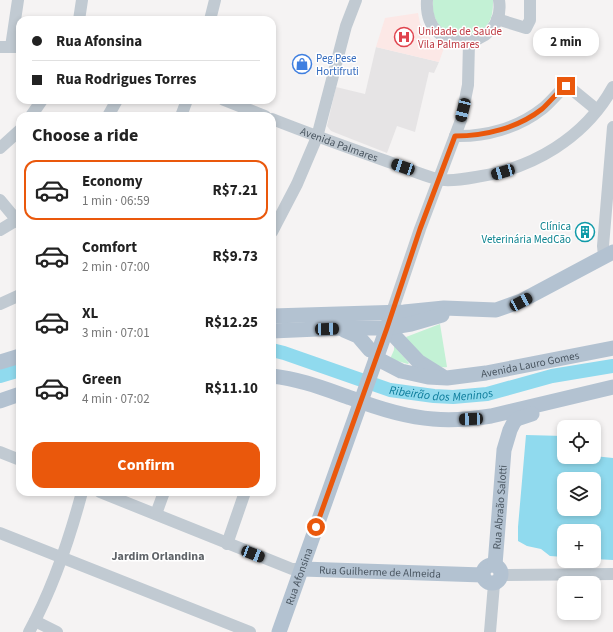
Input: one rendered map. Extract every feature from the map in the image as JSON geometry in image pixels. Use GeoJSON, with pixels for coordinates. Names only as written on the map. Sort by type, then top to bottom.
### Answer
{"type":"FeatureCollection","features":[{"type":"Feature","properties":{"kind":"main road"},"geometry":{"type":"LineString","coordinates":[[276,316],[387,313],[444,308],[496,310],[521,302],[608,254]]}},
{"type":"Feature","properties":{"kind":"main road"},"geometry":{"type":"LineString","coordinates":[[276,331],[382,328],[411,324],[441,316],[485,310]]}},
{"type":"Feature","properties":{"kind":"main road","name":"Rua Afonsina"},"geometry":{"type":"LineString","coordinates":[[270,632],[297,569],[387,313]]}},
{"type":"Feature","properties":{"kind":"main road"},"geometry":{"type":"LineString","coordinates":[[341,328],[358,336],[371,361]]}},
{"type":"Feature","properties":{"kind":"main road"},"geometry":{"type":"LineString","coordinates":[[382,328],[418,361],[447,378]]}},
{"type":"Feature","properties":{"kind":"main road","name":"Avenida Lauro Gomes"},"geometry":{"type":"LineString","coordinates":[[371,361],[401,371],[428,377],[447,378],[486,373],[613,348]]}},
{"type":"Feature","properties":{"kind":"main road"},"geometry":{"type":"LineString","coordinates":[[0,362],[16,357]]}},
{"type":"Feature","properties":{"kind":"main road"},"geometry":{"type":"LineString","coordinates":[[276,376],[307,382],[358,396],[399,413],[434,420],[471,419],[516,411],[613,387]]}},
{"type":"Feature","properties":{"kind":"main road"},"geometry":{"type":"LineString","coordinates":[[0,401],[16,395]]}},
{"type":"Feature","properties":{"kind":"main road"},"geometry":{"type":"LineString","coordinates":[[504,450],[510,430],[517,419],[528,415],[556,410],[613,395]]}},
{"type":"Feature","properties":{"kind":"main road"},"geometry":{"type":"LineString","coordinates":[[471,419],[492,423],[499,428],[504,450]]}},
{"type":"Feature","properties":{"kind":"main road","name":"Rua Abraão Salotti"},"geometry":{"type":"LineString","coordinates":[[494,575],[504,450]]}},
{"type":"Feature","properties":{"kind":"main road","name":"Rua Afonsina"},"geometry":{"type":"LineString","coordinates":[[280,632],[297,569]]}},
{"type":"Feature","properties":{"kind":"main road","name":"Rua Guilherme de Almeida"},"geometry":{"type":"LineString","coordinates":[[297,569],[494,575]]}},
{"type":"Feature","properties":{"kind":"street"},"geometry":{"type":"LineString","coordinates":[[10,47],[18,0]]}},
{"type":"Feature","properties":{"kind":"street"},"geometry":{"type":"LineString","coordinates":[[80,16],[82,0]]}},
{"type":"Feature","properties":{"kind":"street"},"geometry":{"type":"LineString","coordinates":[[211,16],[215,0]]}},
{"type":"Feature","properties":{"kind":"street"},"geometry":{"type":"LineString","coordinates":[[276,224],[297,184],[318,137],[346,26],[356,0]]}},
{"type":"Feature","properties":{"kind":"street"},"geometry":{"type":"LineString","coordinates":[[427,0],[428,16],[436,31],[443,37],[460,42],[476,40],[488,32],[497,19],[499,12],[499,0]]}},
{"type":"Feature","properties":{"kind":"street"},"geometry":{"type":"LineString","coordinates":[[497,19],[526,28],[530,20],[530,0]]}},
{"type":"Feature","properties":{"kind":"street","name":"Rua Afonsina"},"geometry":{"type":"LineString","coordinates":[[387,313],[461,120],[467,90],[469,42]]}},
{"type":"Feature","properties":{"kind":"street"},"geometry":{"type":"LineString","coordinates":[[455,136],[476,136],[502,130],[540,110],[566,86],[597,110]]}},
{"type":"Feature","properties":{"kind":"street","name":"Avenida Palmares"},"geometry":{"type":"LineString","coordinates":[[276,121],[318,137],[438,179],[464,179],[495,174],[524,165],[552,150],[581,127],[612,96]]}},
{"type":"Feature","properties":{"kind":"street"},"geometry":{"type":"LineString","coordinates":[[234,104],[254,112]]}},
{"type":"Feature","properties":{"kind":"street"},"geometry":{"type":"LineString","coordinates":[[608,254],[603,246],[613,127]]}},
{"type":"Feature","properties":{"kind":"street"},"geometry":{"type":"LineString","coordinates":[[0,148],[16,134]]}},
{"type":"Feature","properties":{"kind":"street"},"geometry":{"type":"LineString","coordinates":[[0,200],[16,218]]}},
{"type":"Feature","properties":{"kind":"street"},"geometry":{"type":"LineString","coordinates":[[0,230],[16,222]]}},
{"type":"Feature","properties":{"kind":"street"},"geometry":{"type":"LineString","coordinates":[[0,304],[16,297]]}},
{"type":"Feature","properties":{"kind":"street"},"geometry":{"type":"LineString","coordinates":[[0,452],[16,458]]}},
{"type":"Feature","properties":{"kind":"street"},"geometry":{"type":"LineString","coordinates":[[29,632],[50,592],[74,524],[81,496]]}},
{"type":"Feature","properties":{"kind":"street","name":"Rua Guilherme de Almeida"},"geometry":{"type":"LineString","coordinates":[[110,496],[227,544],[297,569]]}},
{"type":"Feature","properties":{"kind":"street"},"geometry":{"type":"LineString","coordinates":[[156,514],[163,496]]}},
{"type":"Feature","properties":{"kind":"street"},"geometry":{"type":"LineString","coordinates":[[227,544],[244,496]]}},
{"type":"Feature","properties":{"kind":"street"},"geometry":{"type":"LineString","coordinates":[[0,533],[250,632]]}},
{"type":"Feature","properties":{"kind":"street"},"geometry":{"type":"LineString","coordinates":[[494,575],[613,574]]}},
{"type":"Feature","properties":{"kind":"street","name":"Rua Abraão Salotti"},"geometry":{"type":"LineString","coordinates":[[490,632],[494,575]]}},
{"type":"Feature","properties":{"kind":"street"},"geometry":{"type":"LineString","coordinates":[[35,621],[56,632]]}},
{"type":"Feature","properties":{"kind":"shaded area","name":"Unidade de Saúde Vila Palmares"},"geometry":{"type":"Polygon","coordinates":[[[418,13],[420,23],[428,36],[436,44],[444,48],[439,62],[376,47],[385,18],[418,13]]]}},
{"type":"Feature","properties":{"kind":"shaded area"},"geometry":{"type":"Polygon","coordinates":[[[376,47],[439,62],[434,73],[429,72],[415,132],[397,126],[387,153],[331,131],[327,126],[336,87],[365,94],[376,47]]]}},
{"type":"Feature","properties":{"kind":"green space"},"geometry":{"type":"Polygon","coordinates":[[[433,0],[493,0],[492,16],[486,26],[479,32],[472,35],[454,35],[447,32],[440,26],[435,18],[433,12],[433,0]]]}},
{"type":"Feature","properties":{"kind":"green space"},"geometry":{"type":"Polygon","coordinates":[[[440,324],[447,367],[441,367],[429,362],[418,353],[406,337],[440,324]]]}},
{"type":"Feature","properties":{"kind":"green space"},"geometry":{"type":"Polygon","coordinates":[[[394,346],[409,363],[408,364],[390,359],[394,346]]]}},
{"type":"Feature","properties":{"kind":"water"},"geometry":{"type":"Polygon","coordinates":[[[526,435],[557,436],[557,464],[601,464],[601,457],[613,458],[613,560],[601,559],[601,524],[557,524],[557,556],[550,556],[541,549],[527,546],[518,541],[526,435]]]}},
{"type":"Feature","properties":{"kind":"waterway","name":"Ribeirão dos Meninos"},"geometry":{"type":"LineString","coordinates":[[276,351],[390,390],[453,397],[487,394],[552,376],[613,366]]}},
{"type":"Feature","properties":{"kind":"waterway","name":"Ribeirão dos Meninos"},"geometry":{"type":"LineString","coordinates":[[0,376],[16,371]]}},
{"type":"Feature","properties":{"kind":"place","name":"Unidade de Saúde Vila Palmares"},"geometry":{"type":"Point","coordinates":[404,37]}},
{"type":"Feature","properties":{"kind":"place","name":"Peg Pese Hortifruti"},"geometry":{"type":"Point","coordinates":[302,64]}},
{"type":"Feature","properties":{"kind":"place","name":"Clínica Veterinária MedCão"},"geometry":{"type":"Point","coordinates":[585,232]}},
{"type":"Feature","properties":{"kind":"district","name":"Jardim Orlandina"},"geometry":{"type":"Point","coordinates":[158,556]}},
{"type":"Feature","properties":{"kind":"route"},"geometry":{"type":"LineString","coordinates":[[316,527],[387,328],[420,229],[455,136],[476,136],[502,130],[540,110],[566,86]]}}]}
